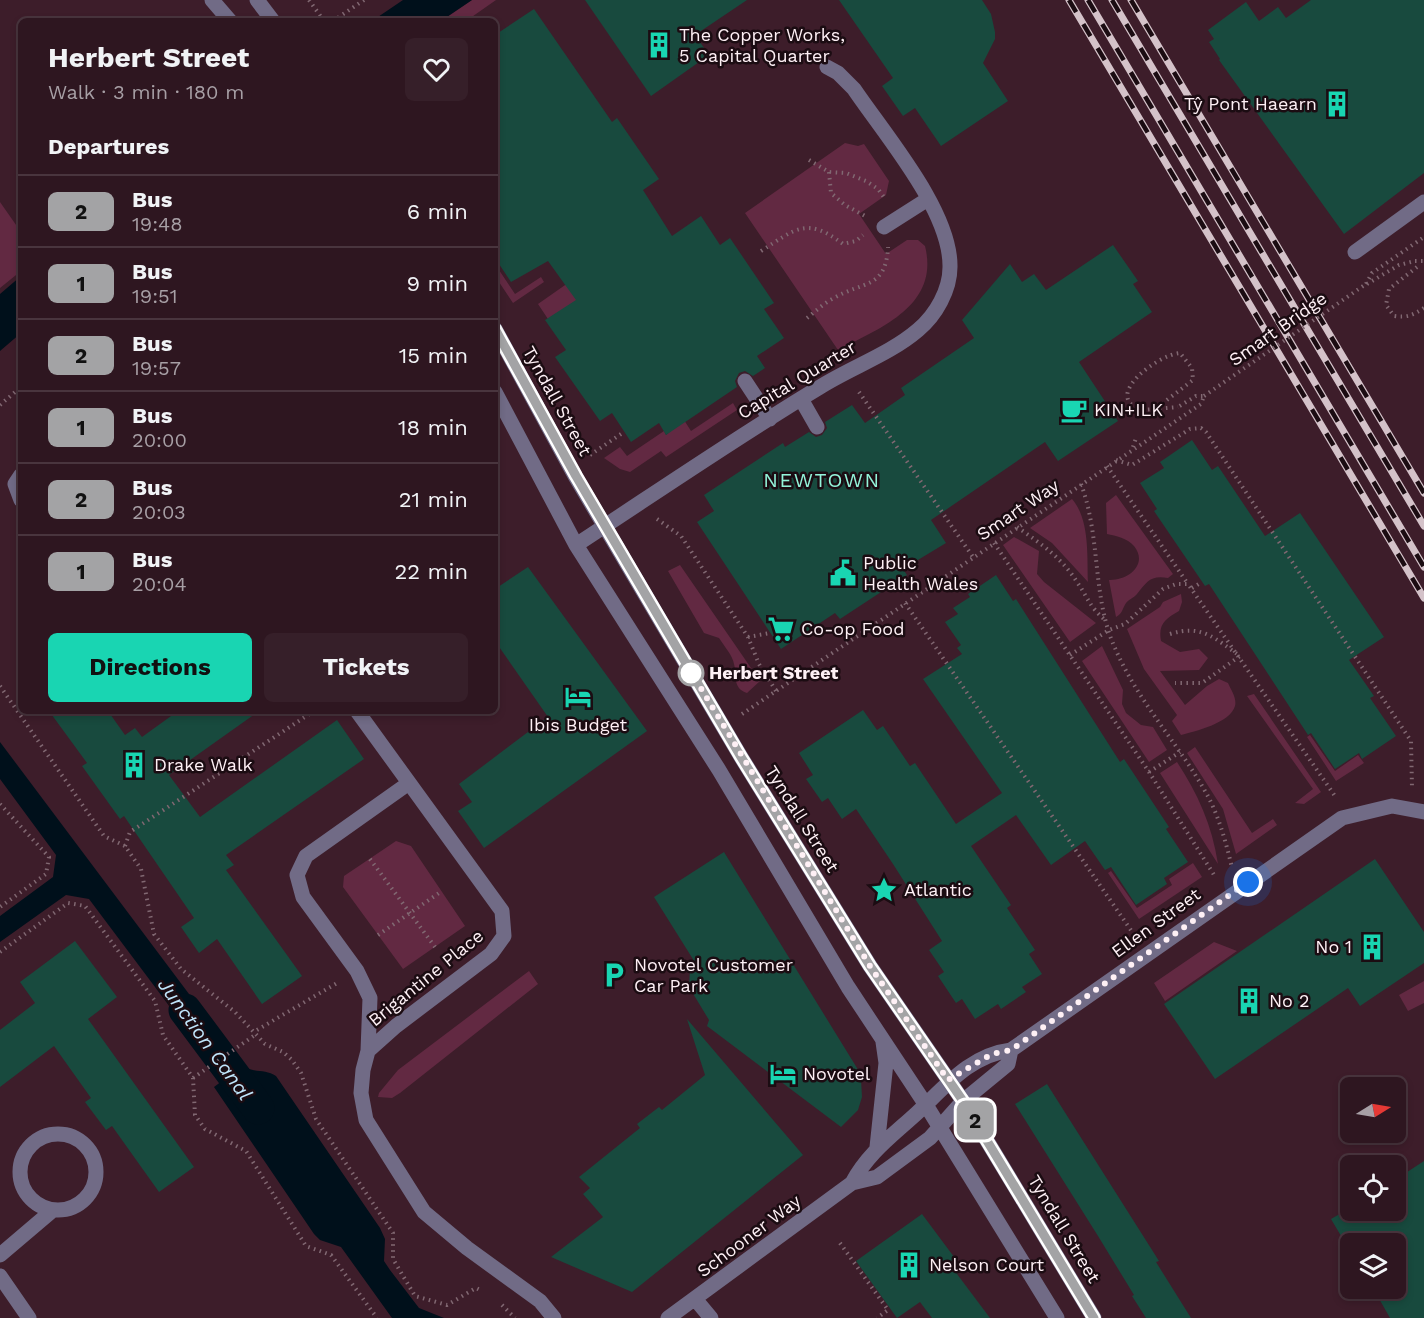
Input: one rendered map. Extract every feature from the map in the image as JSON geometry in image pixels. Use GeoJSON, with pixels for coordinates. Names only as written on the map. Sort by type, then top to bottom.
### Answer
{"type":"FeatureCollection","features":[{"type":"Feature","properties":{"kind":"street"},"geometry":{"type":"LineString","coordinates":[[212,0],[227,18]]}},
{"type":"Feature","properties":{"kind":"street"},"geometry":{"type":"LineString","coordinates":[[257,0],[271,18]]}},
{"type":"Feature","properties":{"kind":"street","name":"Capital Quarter"},"geometry":{"type":"LineString","coordinates":[[576,545],[801,399],[906,339],[930,319],[939,306],[950,269],[950,252],[944,230],[928,198],[854,89],[828,66]]}},
{"type":"Feature","properties":{"kind":"street"},"geometry":{"type":"LineString","coordinates":[[889,222],[928,198]]}},
{"type":"Feature","properties":{"kind":"street"},"geometry":{"type":"LineString","coordinates":[[1355,252],[1424,202]]}},
{"type":"Feature","properties":{"kind":"street","name":"Tyndall Street"},"geometry":{"type":"LineString","coordinates":[[498,334],[604,526],[870,966],[963,1101],[1094,1318]]}},
{"type":"Feature","properties":{"kind":"street"},"geometry":{"type":"LineString","coordinates":[[745,381],[770,419]]}},
{"type":"Feature","properties":{"kind":"street"},"geometry":{"type":"LineString","coordinates":[[498,398],[576,545],[719,770],[848,987],[926,1105],[1057,1318]]}},
{"type":"Feature","properties":{"kind":"street"},"geometry":{"type":"LineString","coordinates":[[801,399],[817,427]]}},
{"type":"Feature","properties":{"kind":"street","name":"Brigantine Place"},"geometry":{"type":"LineString","coordinates":[[359,714],[502,911],[504,936],[491,954],[396,1026],[368,1051]]}},
{"type":"Feature","properties":{"kind":"street","name":"Brigantine Place"},"geometry":{"type":"LineString","coordinates":[[410,783],[306,856],[297,875],[303,897],[357,971],[370,998],[368,1051],[363,1070],[361,1093],[366,1120],[424,1212],[467,1248],[540,1301],[554,1318]]}},
{"type":"Feature","properties":{"kind":"street","name":"Ellen Street"},"geometry":{"type":"LineString","coordinates":[[926,1105],[948,1080],[992,1054],[1011,1050],[1338,821],[1349,816],[1392,806],[1418,811]]}},
{"type":"Feature","properties":{"kind":"street"},"geometry":{"type":"LineString","coordinates":[[877,1147],[885,1063],[883,1039]]}},
{"type":"Feature","properties":{"kind":"street","name":"Ellen Street"},"geometry":{"type":"LineString","coordinates":[[940,1130],[963,1101],[1008,1064],[1011,1050]]}},
{"type":"Feature","properties":{"kind":"street","name":"Schooner Way"},"geometry":{"type":"LineString","coordinates":[[668,1318],[696,1300],[852,1183],[863,1162],[877,1147],[926,1105]]}},
{"type":"Feature","properties":{"kind":"street","name":"Schooner Way"},"geometry":{"type":"LineString","coordinates":[[852,1183],[877,1178],[940,1130]]}},
{"type":"Feature","properties":{"kind":"street"},"geometry":{"type":"LineString","coordinates":[[0,1255],[53,1210],[66,1210],[78,1205],[94,1184],[96,1171],[87,1147],[64,1134],[40,1138],[31,1146],[20,1167],[20,1179],[32,1200],[53,1210]]}},
{"type":"Feature","properties":{"kind":"street"},"geometry":{"type":"LineString","coordinates":[[0,1276],[30,1318]]}},
{"type":"Feature","properties":{"kind":"street"},"geometry":{"type":"LineString","coordinates":[[696,1300],[711,1318]]}},
{"type":"Feature","properties":{"kind":"path"},"geometry":{"type":"LineString","coordinates":[[309,0],[322,18]]}},
{"type":"Feature","properties":{"kind":"path"},"geometry":{"type":"LineString","coordinates":[[337,18],[364,0]]}},
{"type":"Feature","properties":{"kind":"path"},"geometry":{"type":"LineString","coordinates":[[807,318],[835,297],[876,282],[888,264],[889,222],[878,189],[846,173],[829,172],[809,160]]}},
{"type":"Feature","properties":{"kind":"path"},"geometry":{"type":"LineString","coordinates":[[829,172],[831,193],[845,205],[889,222]]}},
{"type":"Feature","properties":{"kind":"path"},"geometry":{"type":"LineString","coordinates":[[761,251],[790,232],[809,226],[828,233],[843,244],[856,241],[889,222]]}},
{"type":"Feature","properties":{"kind":"path"},"geometry":{"type":"LineString","coordinates":[[1366,284],[1372,273],[1424,237]]}},
{"type":"Feature","properties":{"kind":"path"},"geometry":{"type":"LineString","coordinates":[[1366,284],[1399,265],[1424,261]]}},
{"type":"Feature","properties":{"kind":"path"},"geometry":{"type":"LineString","coordinates":[[1417,267],[1389,289],[1386,305],[1394,316],[1408,317],[1424,308]]}},
{"type":"Feature","properties":{"kind":"path","name":"Smart Bridge"},"geometry":{"type":"LineString","coordinates":[[1204,396],[1366,284]]}},
{"type":"Feature","properties":{"kind":"path"},"geometry":{"type":"LineString","coordinates":[[1163,403],[1193,380],[1192,368],[1186,358],[1180,353],[1171,353],[1131,383],[1128,390],[1130,402],[1134,408],[1142,411],[1169,410],[1196,396],[1204,396]]}},
{"type":"Feature","properties":{"kind":"path","name":"Capital Quarter"},"geometry":{"type":"LineString","coordinates":[[853,384],[973,557]]}},
{"type":"Feature","properties":{"kind":"path"},"geometry":{"type":"LineString","coordinates":[[0,405],[18,390]]}},
{"type":"Feature","properties":{"kind":"path","name":"Smart Way"},"geometry":{"type":"LineString","coordinates":[[741,714],[1201,404],[1204,396]]}},
{"type":"Feature","properties":{"kind":"path"},"geometry":{"type":"LineString","coordinates":[[1116,460],[1132,465],[1190,429],[1201,428],[1206,432],[1411,741],[1418,811]]}},
{"type":"Feature","properties":{"kind":"path"},"geometry":{"type":"LineString","coordinates":[[590,455],[621,434]]}},
{"type":"Feature","properties":{"kind":"path"},"geometry":{"type":"LineString","coordinates":[[1130,450],[1136,438]]}},
{"type":"Feature","properties":{"kind":"path"},"geometry":{"type":"LineString","coordinates":[[1107,466],[1349,816]]}},
{"type":"Feature","properties":{"kind":"path"},"geometry":{"type":"LineString","coordinates":[[1081,484],[1089,506],[1108,630],[1136,688],[1206,792],[1219,823],[1233,893]]}},
{"type":"Feature","properties":{"kind":"path"},"geometry":{"type":"LineString","coordinates":[[654,517],[681,536],[748,637],[759,664],[776,690]]}},
{"type":"Feature","properties":{"kind":"path"},"geometry":{"type":"LineString","coordinates":[[1017,527],[1057,557],[1078,583],[1085,599],[1105,620]]}},
{"type":"Feature","properties":{"kind":"path"},"geometry":{"type":"LineString","coordinates":[[994,543],[1233,893]]}},
{"type":"Feature","properties":{"kind":"path"},"geometry":{"type":"LineString","coordinates":[[1192,588],[1202,582]]}},
{"type":"Feature","properties":{"kind":"path"},"geometry":{"type":"LineString","coordinates":[[1070,655],[1108,630],[1125,624],[1163,589],[1176,584],[1188,584]]}},
{"type":"Feature","properties":{"kind":"path"},"geometry":{"type":"LineString","coordinates":[[905,603],[1148,954]]}},
{"type":"Feature","properties":{"kind":"path"},"geometry":{"type":"LineString","coordinates":[[1170,634],[1187,628],[1200,631],[1240,656]]}},
{"type":"Feature","properties":{"kind":"path"},"geometry":{"type":"LineString","coordinates":[[748,637],[770,633]]}},
{"type":"Feature","properties":{"kind":"path"},"geometry":{"type":"LineString","coordinates":[[1175,683],[1202,683],[1240,656]]}},
{"type":"Feature","properties":{"kind":"path"},"geometry":{"type":"LineString","coordinates":[[0,686],[18,712]]}},
{"type":"Feature","properties":{"kind":"path"},"geometry":{"type":"LineString","coordinates":[[19,714],[104,836],[125,846],[141,869],[154,934],[181,969],[235,1012],[265,1044],[283,1052],[301,1073],[316,1119],[393,1233],[393,1259],[415,1296],[447,1305],[476,1288],[492,1294]]}},
{"type":"Feature","properties":{"kind":"path"},"geometry":{"type":"LineString","coordinates":[[125,846],[130,832],[309,714]]}},
{"type":"Feature","properties":{"kind":"path"},"geometry":{"type":"LineString","coordinates":[[1149,772],[1180,752]]}},
{"type":"Feature","properties":{"kind":"path"},"geometry":{"type":"LineString","coordinates":[[0,804],[49,857],[46,874],[0,908]]}},
{"type":"Feature","properties":{"kind":"path"},"geometry":{"type":"LineString","coordinates":[[370,859],[435,947]]}},
{"type":"Feature","properties":{"kind":"path"},"geometry":{"type":"LineString","coordinates":[[378,935],[442,891]]}},
{"type":"Feature","properties":{"kind":"path"},"geometry":{"type":"LineString","coordinates":[[0,952],[68,903],[85,906],[155,1001],[163,1035],[193,1078],[195,1115],[205,1129],[246,1151],[306,1246],[331,1255],[377,1318]]}},
{"type":"Feature","properties":{"kind":"path"},"geometry":{"type":"LineString","coordinates":[[193,1078],[268,1023],[357,971]]}},
{"type":"Feature","properties":{"kind":"path"},"geometry":{"type":"LineString","coordinates":[[840,1243],[888,1310],[877,1318]]}},
{"type":"Feature","properties":{"kind":"path"},"geometry":{"type":"LineString","coordinates":[[500,1302],[515,1318]]}},
{"type":"Feature","properties":{"kind":"shaded area"},"geometry":{"type":"Polygon","coordinates":[[[472,0],[496,0],[470,18],[445,18],[472,0]]]}},
{"type":"Feature","properties":{"kind":"shaded area"},"geometry":{"type":"Polygon","coordinates":[[[845,143],[858,146],[864,144],[889,181],[886,195],[859,214],[886,254],[907,240],[918,240],[925,246],[927,267],[924,284],[915,299],[903,312],[871,333],[838,350],[745,213],[845,143]]]}},
{"type":"Feature","properties":{"kind":"shaded area"},"geometry":{"type":"Polygon","coordinates":[[[0,202],[18,228],[18,273],[0,288],[0,202]]]}},
{"type":"Feature","properties":{"kind":"shaded area"},"geometry":{"type":"Polygon","coordinates":[[[618,248],[577,301],[548,319],[538,304],[618,248]]]}},
{"type":"Feature","properties":{"kind":"shaded area"},"geometry":{"type":"Polygon","coordinates":[[[498,268],[515,294],[541,277],[544,282],[513,303],[498,280],[498,268]]]}},
{"type":"Feature","properties":{"kind":"shaded area"},"geometry":{"type":"Polygon","coordinates":[[[733,403],[737,410],[666,457],[661,451],[630,472],[620,469],[604,458],[620,447],[627,456],[664,431],[666,435],[684,420],[691,431],[733,403]]]}},
{"type":"Feature","properties":{"kind":"shaded area"},"geometry":{"type":"Polygon","coordinates":[[[1116,495],[1173,574],[1168,578],[1150,580],[1127,602],[1116,617],[1109,580],[1129,575],[1139,559],[1131,543],[1107,534],[1106,503],[1116,495]]]}},
{"type":"Feature","properties":{"kind":"shaded area"},"geometry":{"type":"Polygon","coordinates":[[[1072,499],[1085,528],[1088,582],[1052,543],[1030,528],[1072,499]]]}},
{"type":"Feature","properties":{"kind":"shaded area"},"geometry":{"type":"Polygon","coordinates":[[[1014,537],[1039,551],[1037,574],[1044,582],[1096,623],[1070,642],[1003,545],[1014,537]]]}},
{"type":"Feature","properties":{"kind":"shaded area"},"geometry":{"type":"Polygon","coordinates":[[[680,565],[760,681],[747,693],[737,685],[735,668],[728,651],[719,638],[704,633],[668,571],[680,565]]]}},
{"type":"Feature","properties":{"kind":"shaded area"},"geometry":{"type":"Polygon","coordinates":[[[1181,594],[1182,602],[1179,611],[1166,620],[1162,626],[1161,641],[1180,652],[1199,649],[1208,658],[1199,670],[1160,671],[1185,705],[1219,679],[1228,683],[1235,706],[1232,712],[1220,722],[1181,735],[1172,721],[1177,715],[1144,669],[1127,629],[1160,607],[1163,602],[1181,594]]]}},
{"type":"Feature","properties":{"kind":"shaded area"},"geometry":{"type":"Polygon","coordinates":[[[1102,646],[1123,690],[1122,704],[1126,713],[1141,725],[1153,727],[1167,750],[1149,762],[1082,661],[1102,646]]]}},
{"type":"Feature","properties":{"kind":"shaded area"},"geometry":{"type":"Polygon","coordinates":[[[1254,694],[1321,792],[1304,804],[1295,803],[1313,789],[1247,696],[1254,694]]]}},
{"type":"Feature","properties":{"kind":"shaded area"},"geometry":{"type":"Polygon","coordinates":[[[1310,735],[1335,771],[1358,755],[1364,763],[1336,781],[1307,737],[1310,735]]]}},
{"type":"Feature","properties":{"kind":"shaded area"},"geometry":{"type":"Polygon","coordinates":[[[1195,747],[1252,833],[1273,819],[1277,825],[1236,854],[1223,809],[1187,753],[1195,747]]]}},
{"type":"Feature","properties":{"kind":"shaded area"},"geometry":{"type":"Polygon","coordinates":[[[1177,762],[1203,810],[1218,864],[1160,773],[1177,762]]]}},
{"type":"Feature","properties":{"kind":"shaded area"},"geometry":{"type":"Polygon","coordinates":[[[396,841],[411,846],[465,926],[403,969],[343,887],[344,876],[396,841]]]}},
{"type":"Feature","properties":{"kind":"shaded area"},"geometry":{"type":"Polygon","coordinates":[[[1193,863],[1202,877],[1139,919],[1108,873],[1111,871],[1137,908],[1172,885],[1169,879],[1193,863]]]}},
{"type":"Feature","properties":{"kind":"shaded area"},"geometry":{"type":"Polygon","coordinates":[[[1214,942],[1237,951],[1165,1001],[1154,983],[1214,942]]]}},
{"type":"Feature","properties":{"kind":"shaded area"},"geometry":{"type":"Polygon","coordinates":[[[529,971],[538,984],[400,1093],[392,1098],[378,1097],[398,1070],[529,971]]]}},
{"type":"Feature","properties":{"kind":"shaded area"},"geometry":{"type":"Polygon","coordinates":[[[1424,981],[1424,1003],[1408,1011],[1399,995],[1424,981]]]}},
{"type":"Feature","properties":{"kind":"water"},"geometry":{"type":"Polygon","coordinates":[[[403,0],[472,0],[445,18],[376,18],[403,0]]]}},
{"type":"Feature","properties":{"kind":"water"},"geometry":{"type":"Polygon","coordinates":[[[18,279],[18,336],[0,351],[0,294],[18,279]]]}},
{"type":"Feature","properties":{"kind":"water"},"geometry":{"type":"Polygon","coordinates":[[[0,742],[222,1038],[203,1051],[89,899],[66,895],[0,942],[0,916],[53,877],[56,855],[0,779],[0,742]]]}},
{"type":"Feature","properties":{"kind":"water"},"geometry":{"type":"Polygon","coordinates":[[[241,1064],[249,1069],[276,1076],[380,1228],[385,1239],[384,1261],[390,1270],[419,1308],[444,1318],[392,1318],[341,1247],[320,1240],[314,1234],[214,1087],[222,1081],[222,1077],[241,1064]]]}},
{"type":"Feature","properties":{"kind":"building","name":"The Copper Works, 5 Capital Quarter"},"geometry":{"type":"Polygon","coordinates":[[[585,0],[747,0],[695,35],[709,55],[651,96],[585,0]]]}},
{"type":"Feature","properties":{"kind":"building"},"geometry":{"type":"Polygon","coordinates":[[[839,0],[982,0],[991,14],[995,32],[995,39],[983,63],[1008,101],[941,146],[915,108],[903,116],[882,86],[893,78],[839,0]]]}},
{"type":"Feature","properties":{"kind":"building","name":"Tŷ Pont Haearn"},"geometry":{"type":"Polygon","coordinates":[[[1311,0],[1424,0],[1424,173],[1344,234],[1219,60],[1209,42],[1214,39],[1208,30],[1246,2],[1259,21],[1278,7],[1286,18],[1311,0]]]}},
{"type":"Feature","properties":{"kind":"building"},"geometry":{"type":"Polygon","coordinates":[[[534,9],[612,122],[617,118],[659,179],[643,190],[672,236],[701,216],[720,245],[730,238],[774,303],[764,309],[784,338],[757,356],[765,368],[753,376],[745,371],[739,373],[735,381],[737,387],[666,435],[659,423],[631,442],[612,413],[600,421],[555,357],[566,350],[545,320],[576,300],[548,261],[511,282],[498,262],[498,33],[534,9]]]}},
{"type":"Feature","properties":{"kind":"building"},"geometry":{"type":"Polygon","coordinates":[[[1113,245],[1138,281],[1133,284],[1152,312],[1079,362],[1118,421],[1058,461],[1045,442],[931,520],[946,543],[903,569],[907,575],[840,619],[835,613],[781,649],[697,522],[714,511],[704,495],[783,443],[785,447],[809,432],[816,437],[822,435],[827,428],[825,422],[852,405],[865,423],[905,395],[901,388],[974,338],[962,320],[1010,264],[1022,282],[1034,274],[1046,290],[1113,245]]]}},
{"type":"Feature","properties":{"kind":"building"},"geometry":{"type":"Polygon","coordinates":[[[1192,440],[1212,470],[1218,466],[1265,536],[1300,513],[1384,637],[1349,660],[1374,696],[1370,698],[1396,736],[1362,759],[1359,753],[1335,769],[1311,733],[1308,735],[1209,584],[1205,586],[1154,511],[1157,509],[1140,483],[1164,468],[1160,462],[1192,440]]]}},
{"type":"Feature","properties":{"kind":"building","name":"Ibis Budget"},"geometry":{"type":"Polygon","coordinates":[[[528,567],[647,731],[484,848],[458,811],[472,802],[459,784],[548,717],[498,645],[498,587],[528,567]]]}},
{"type":"Feature","properties":{"kind":"building"},"geometry":{"type":"Polygon","coordinates":[[[996,575],[1013,601],[1016,599],[1120,762],[1124,759],[1169,827],[1166,829],[1188,862],[1164,878],[1167,884],[1136,905],[1111,867],[1105,870],[1085,841],[1051,865],[1016,815],[971,846],[1011,905],[1007,908],[1035,950],[1029,954],[1042,974],[1022,987],[1026,992],[1001,1009],[998,1004],[975,1019],[962,999],[956,1003],[938,976],[944,972],[929,950],[942,941],[893,864],[856,809],[842,819],[828,798],[822,802],[806,779],[813,775],[799,753],[863,710],[877,730],[883,726],[910,766],[915,763],[956,824],[1002,793],[923,679],[962,654],[957,648],[961,645],[945,622],[958,614],[953,608],[970,597],[968,594],[996,575]]]}},
{"type":"Feature","properties":{"kind":"building"},"geometry":{"type":"Polygon","coordinates":[[[51,714],[110,714],[125,735],[135,728],[142,737],[174,714],[255,714],[169,775],[200,817],[337,720],[364,759],[226,855],[234,865],[226,870],[302,976],[262,1004],[217,939],[199,953],[181,927],[194,918],[124,816],[120,819],[82,766],[87,763],[51,714]]]}},
{"type":"Feature","properties":{"kind":"building"},"geometry":{"type":"Polygon","coordinates":[[[724,852],[857,1068],[861,1079],[862,1097],[858,1110],[841,1127],[707,1026],[709,1020],[689,987],[690,968],[696,964],[654,897],[724,852]]]}},
{"type":"Feature","properties":{"kind":"building"},"geometry":{"type":"Polygon","coordinates":[[[1375,859],[1424,932],[1424,963],[1360,1006],[1348,988],[1215,1079],[1164,1004],[1375,859]]]}},
{"type":"Feature","properties":{"kind":"building"},"geometry":{"type":"Polygon","coordinates":[[[75,941],[117,997],[88,1019],[194,1167],[159,1192],[112,1126],[106,1130],[85,1102],[91,1098],[54,1046],[0,1087],[0,1030],[35,1003],[20,982],[75,941]]]}},
{"type":"Feature","properties":{"kind":"building"},"geometry":{"type":"Polygon","coordinates":[[[687,1019],[803,1155],[632,1292],[551,1257],[603,1217],[583,1194],[590,1188],[579,1177],[640,1128],[637,1124],[659,1107],[662,1110],[705,1075],[687,1019]]]}},
{"type":"Feature","properties":{"kind":"building"},"geometry":{"type":"Polygon","coordinates":[[[1047,1084],[1159,1261],[1156,1262],[1191,1318],[1146,1318],[1132,1296],[1134,1295],[1015,1104],[1047,1084]]]}},
{"type":"Feature","properties":{"kind":"building"},"geometry":{"type":"Polygon","coordinates":[[[1424,1161],[1424,1318],[1390,1318],[1379,1299],[1406,1299],[1406,1233],[1340,1234],[1331,1219],[1340,1214],[1340,1221],[1406,1221],[1406,1173],[1424,1161]]]}},
{"type":"Feature","properties":{"kind":"building","name":"Nelson Court"},"geometry":{"type":"Polygon","coordinates":[[[922,1214],[963,1269],[957,1274],[990,1318],[932,1318],[920,1302],[897,1318],[856,1261],[922,1214]]]}},
{"type":"Feature","properties":{"kind":"waterway","name":"Junction Canal"},"geometry":{"type":"LineString","coordinates":[[185,1010],[258,1108]]}},
{"type":"Feature","properties":{"kind":"railway"},"geometry":{"type":"LineString","coordinates":[[1069,0],[1424,598]]}},
{"type":"Feature","properties":{"kind":"railway"},"geometry":{"type":"LineString","coordinates":[[1088,0],[1424,567]]}},
{"type":"Feature","properties":{"kind":"railway"},"geometry":{"type":"LineString","coordinates":[[1112,0],[1424,526]]}},
{"type":"Feature","properties":{"kind":"railway"},"geometry":{"type":"LineString","coordinates":[[1131,0],[1424,493]]}},
{"type":"Feature","properties":{"kind":"bus line","name":"2"},"geometry":{"type":"LineString","coordinates":[[498,334],[604,526],[741,757],[895,1005],[963,1101],[1094,1318]]}},
{"type":"Feature","properties":{"kind":"place","name":"The Copper Works, 5 Capital Quarter"},"geometry":{"type":"Point","coordinates":[659,45]}},
{"type":"Feature","properties":{"kind":"place","name":"Tŷ Pont Haearn"},"geometry":{"type":"Point","coordinates":[1337,104]}},
{"type":"Feature","properties":{"kind":"place","name":"KIN+ILK"},"geometry":{"type":"Point","coordinates":[1074,410]}},
{"type":"Feature","properties":{"kind":"place","name":"Public Health Wales"},"geometry":{"type":"Point","coordinates":[843,573]}},
{"type":"Feature","properties":{"kind":"place","name":"Co-op Food"},"geometry":{"type":"Point","coordinates":[781,629]}},
{"type":"Feature","properties":{"kind":"place","name":"Herbert Street"},"geometry":{"type":"Point","coordinates":[691,673]}},
{"type":"Feature","properties":{"kind":"place","name":"Ibis Budget"},"geometry":{"type":"Point","coordinates":[578,697]}},
{"type":"Feature","properties":{"kind":"place","name":"Drake Walk"},"geometry":{"type":"Point","coordinates":[134,765]}},
{"type":"Feature","properties":{"kind":"place","name":"Atlantic"},"geometry":{"type":"Point","coordinates":[884,890]}},
{"type":"Feature","properties":{"kind":"place","name":"No 1"},"geometry":{"type":"Point","coordinates":[1372,947]}},
{"type":"Feature","properties":{"kind":"place","name":"Novotel Customer Car Park"},"geometry":{"type":"Point","coordinates":[614,975]}},
{"type":"Feature","properties":{"kind":"place","name":"No 2"},"geometry":{"type":"Point","coordinates":[1249,1001]}},
{"type":"Feature","properties":{"kind":"place","name":"Novotel"},"geometry":{"type":"Point","coordinates":[783,1074]}},
{"type":"Feature","properties":{"kind":"place","name":"Nelson Court"},"geometry":{"type":"Point","coordinates":[909,1265]}},
{"type":"Feature","properties":{"kind":"district","name":"NEWTOWN"},"geometry":{"type":"Point","coordinates":[822,480]}},
{"type":"Feature","properties":{"kind":"route"},"geometry":{"type":"LineString","coordinates":[[691,673],[688,667],[870,966],[948,1080],[992,1054],[1011,1050],[1248,882]]}}]}
